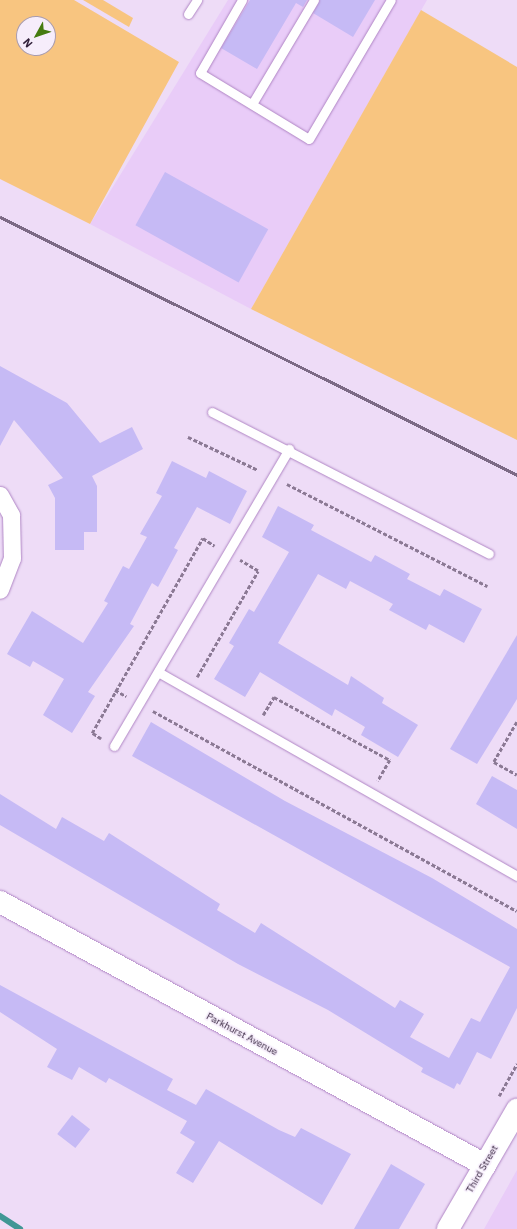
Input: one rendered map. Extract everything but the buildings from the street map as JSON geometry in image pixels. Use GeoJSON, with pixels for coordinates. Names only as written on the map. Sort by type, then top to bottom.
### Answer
{"type":"FeatureCollection","features":[{"type":"Feature","properties":{"kind":"street"},"geometry":{"type":"LineString","coordinates":[[0,495],[12,515],[12,558],[0,590]]}},
{"type":"Feature","properties":{"kind":"street","name":"Parkhurst Avenue"},"geometry":{"type":"LineString","coordinates":[[0,902],[485,1165]]}},
{"type":"Feature","properties":{"kind":"street","name":"Third Street"},"geometry":{"type":"LineString","coordinates":[[448,1229],[517,1110]]}},
{"type":"Feature","properties":{"kind":"lane"},"geometry":{"type":"LineString","coordinates":[[188,14],[197,0]]}},
{"type":"Feature","properties":{"kind":"lane"},"geometry":{"type":"LineString","coordinates":[[242,0],[200,73],[309,139],[391,0]]}},
{"type":"Feature","properties":{"kind":"lane"},"geometry":{"type":"LineString","coordinates":[[252,104],[314,0]]}},
{"type":"Feature","properties":{"kind":"lane"},"geometry":{"type":"LineString","coordinates":[[212,412],[289,449],[489,554]]}},
{"type":"Feature","properties":{"kind":"lane"},"geometry":{"type":"LineString","coordinates":[[114,746],[289,449]]}},
{"type":"Feature","properties":{"kind":"lane"},"geometry":{"type":"LineString","coordinates":[[158,672],[517,876]]}},
{"type":"Feature","properties":{"kind":"path"},"geometry":{"type":"LineString","coordinates":[[188,437],[273,477]]}},
{"type":"Feature","properties":{"kind":"path"},"geometry":{"type":"LineString","coordinates":[[281,489],[285,482],[488,586]]}},
{"type":"Feature","properties":{"kind":"path"},"geometry":{"type":"LineString","coordinates":[[114,746],[92,733],[115,690],[203,538],[258,571],[197,678],[204,682]]}},
{"type":"Feature","properties":{"kind":"path"},"geometry":{"type":"LineString","coordinates":[[241,561],[244,554]]}},
{"type":"Feature","properties":{"kind":"path"},"geometry":{"type":"LineString","coordinates":[[115,690],[140,703]]}},
{"type":"Feature","properties":{"kind":"path"},"geometry":{"type":"LineString","coordinates":[[258,711],[264,715],[274,697],[390,760],[378,782]]}},
{"type":"Feature","properties":{"kind":"path"},"geometry":{"type":"LineString","coordinates":[[146,715],[149,708],[517,911]]}},
{"type":"Feature","properties":{"kind":"path"},"geometry":{"type":"LineString","coordinates":[[517,722],[494,762],[517,775]]}},
{"type":"Feature","properties":{"kind":"shaded area"},"geometry":{"type":"Polygon","coordinates":[[[0,0],[74,0],[179,62],[90,224],[0,179],[0,0]]]}},
{"type":"Feature","properties":{"kind":"shaded area"},"geometry":{"type":"Polygon","coordinates":[[[83,0],[103,0],[133,18],[129,27],[83,0]]]}},
{"type":"Feature","properties":{"kind":"shaded area"},"geometry":{"type":"Polygon","coordinates":[[[228,0],[427,0],[251,309],[90,224],[228,0]]]}},
{"type":"Feature","properties":{"kind":"shaded area"},"geometry":{"type":"Polygon","coordinates":[[[421,10],[517,67],[517,440],[251,309],[421,10]]]}},
{"type":"Feature","properties":{"kind":"shaded area"},"geometry":{"type":"Polygon","coordinates":[[[517,1170],[517,1229],[484,1229],[517,1170]]]}},
{"type":"Feature","properties":{"kind":"waterway"},"geometry":{"type":"LineString","coordinates":[[0,1216],[20,1229]]}},
{"type":"Feature","properties":{"kind":"railway"},"geometry":{"type":"LineString","coordinates":[[0,217],[517,475]]}}]}
